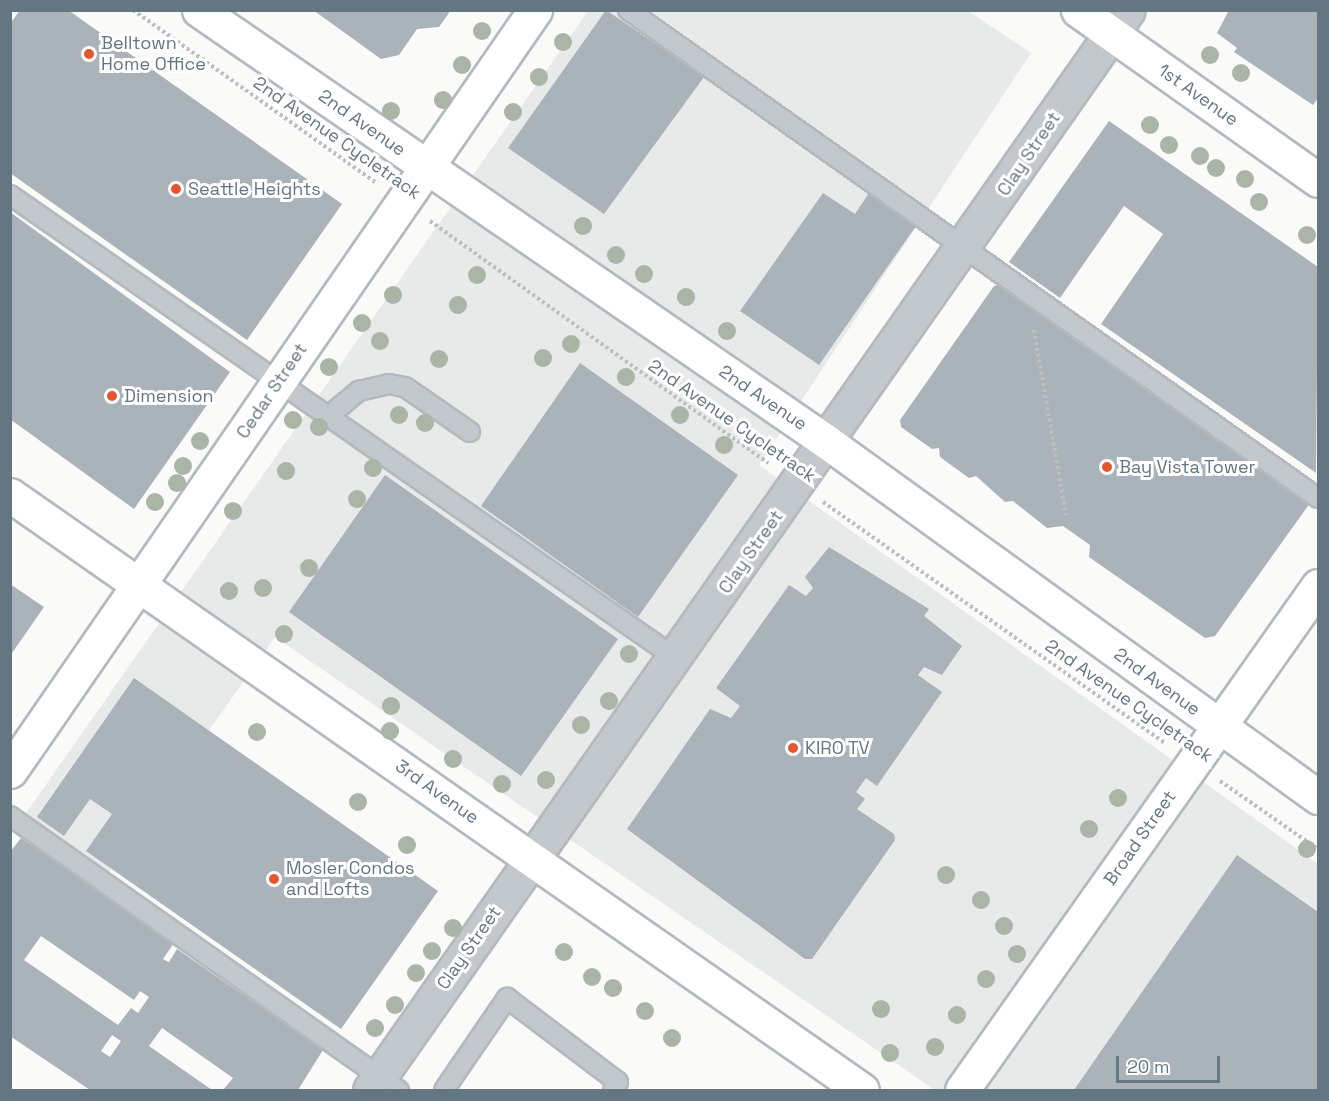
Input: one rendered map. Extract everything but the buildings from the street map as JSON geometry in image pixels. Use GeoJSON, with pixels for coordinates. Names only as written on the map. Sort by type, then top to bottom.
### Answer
{"type":"FeatureCollection","features":[{"type":"Feature","properties":{"kind":"main road","name":"2nd Avenue"},"geometry":{"type":"LineString","coordinates":[[199,10],[827,442],[1318,797]]}},
{"type":"Feature","properties":{"kind":"main road","name":"Cedar Street"},"geometry":{"type":"LineString","coordinates":[[10,771],[534,10]]}},
{"type":"Feature","properties":{"kind":"main road","name":"1st Avenue"},"geometry":{"type":"LineString","coordinates":[[1078,10],[1120,22],[1318,180]]}},
{"type":"Feature","properties":{"kind":"main road","name":"3rd Avenue"},"geometry":{"type":"LineString","coordinates":[[10,495],[862,1090]]}},
{"type":"Feature","properties":{"kind":"main road","name":"Broad Street"},"geometry":{"type":"LineString","coordinates":[[962,1090],[1318,586]]}},
{"type":"Feature","properties":{"kind":"street","name":"Clay Street"},"geometry":{"type":"LineString","coordinates":[[382,1086],[533,859],[677,660],[827,442],[966,247],[1120,22]]}},
{"type":"Feature","properties":{"kind":"lane"},"geometry":{"type":"LineString","coordinates":[[628,10],[1318,498]]}},
{"type":"Feature","properties":{"kind":"lane"},"geometry":{"type":"LineString","coordinates":[[10,195],[280,380],[677,660]]}},
{"type":"Feature","properties":{"kind":"lane"},"geometry":{"type":"LineString","coordinates":[[330,415],[359,391],[389,384],[405,387],[470,432]]}},
{"type":"Feature","properties":{"kind":"lane"},"geometry":{"type":"LineString","coordinates":[[10,816],[382,1086]]}},
{"type":"Feature","properties":{"kind":"lane"},"geometry":{"type":"LineString","coordinates":[[444,1090],[507,998],[618,1082],[613,1090]]}},
{"type":"Feature","properties":{"kind":"path","name":"2nd Avenue Cycletrack"},"geometry":{"type":"LineString","coordinates":[[133,10],[1318,849]]}},
{"type":"Feature","properties":{"kind":"path"},"geometry":{"type":"LineString","coordinates":[[1033,323],[1066,515]]}},
{"type":"Feature","properties":{"kind":"shaded area"},"geometry":{"type":"Polygon","coordinates":[[[588,11],[968,11],[1031,53],[759,465],[1318,864],[1318,1090],[935,1090],[275,637],[107,875],[24,816],[588,11]]]}},
{"type":"Feature","properties":{"kind":"place","name":"Belltown Home Office"},"geometry":{"type":"Point","coordinates":[89,54]}},
{"type":"Feature","properties":{"kind":"place","name":"Seattle Heights"},"geometry":{"type":"Point","coordinates":[176,189]}},
{"type":"Feature","properties":{"kind":"place","name":"Dimension"},"geometry":{"type":"Point","coordinates":[112,396]}},
{"type":"Feature","properties":{"kind":"place","name":"Bay Vista Tower"},"geometry":{"type":"Point","coordinates":[1107,467]}},
{"type":"Feature","properties":{"kind":"place","name":"KIRO TV"},"geometry":{"type":"Point","coordinates":[793,748]}},
{"type":"Feature","properties":{"kind":"place","name":"Mosler Condos and Lofts"},"geometry":{"type":"Point","coordinates":[274,879]}}]}
